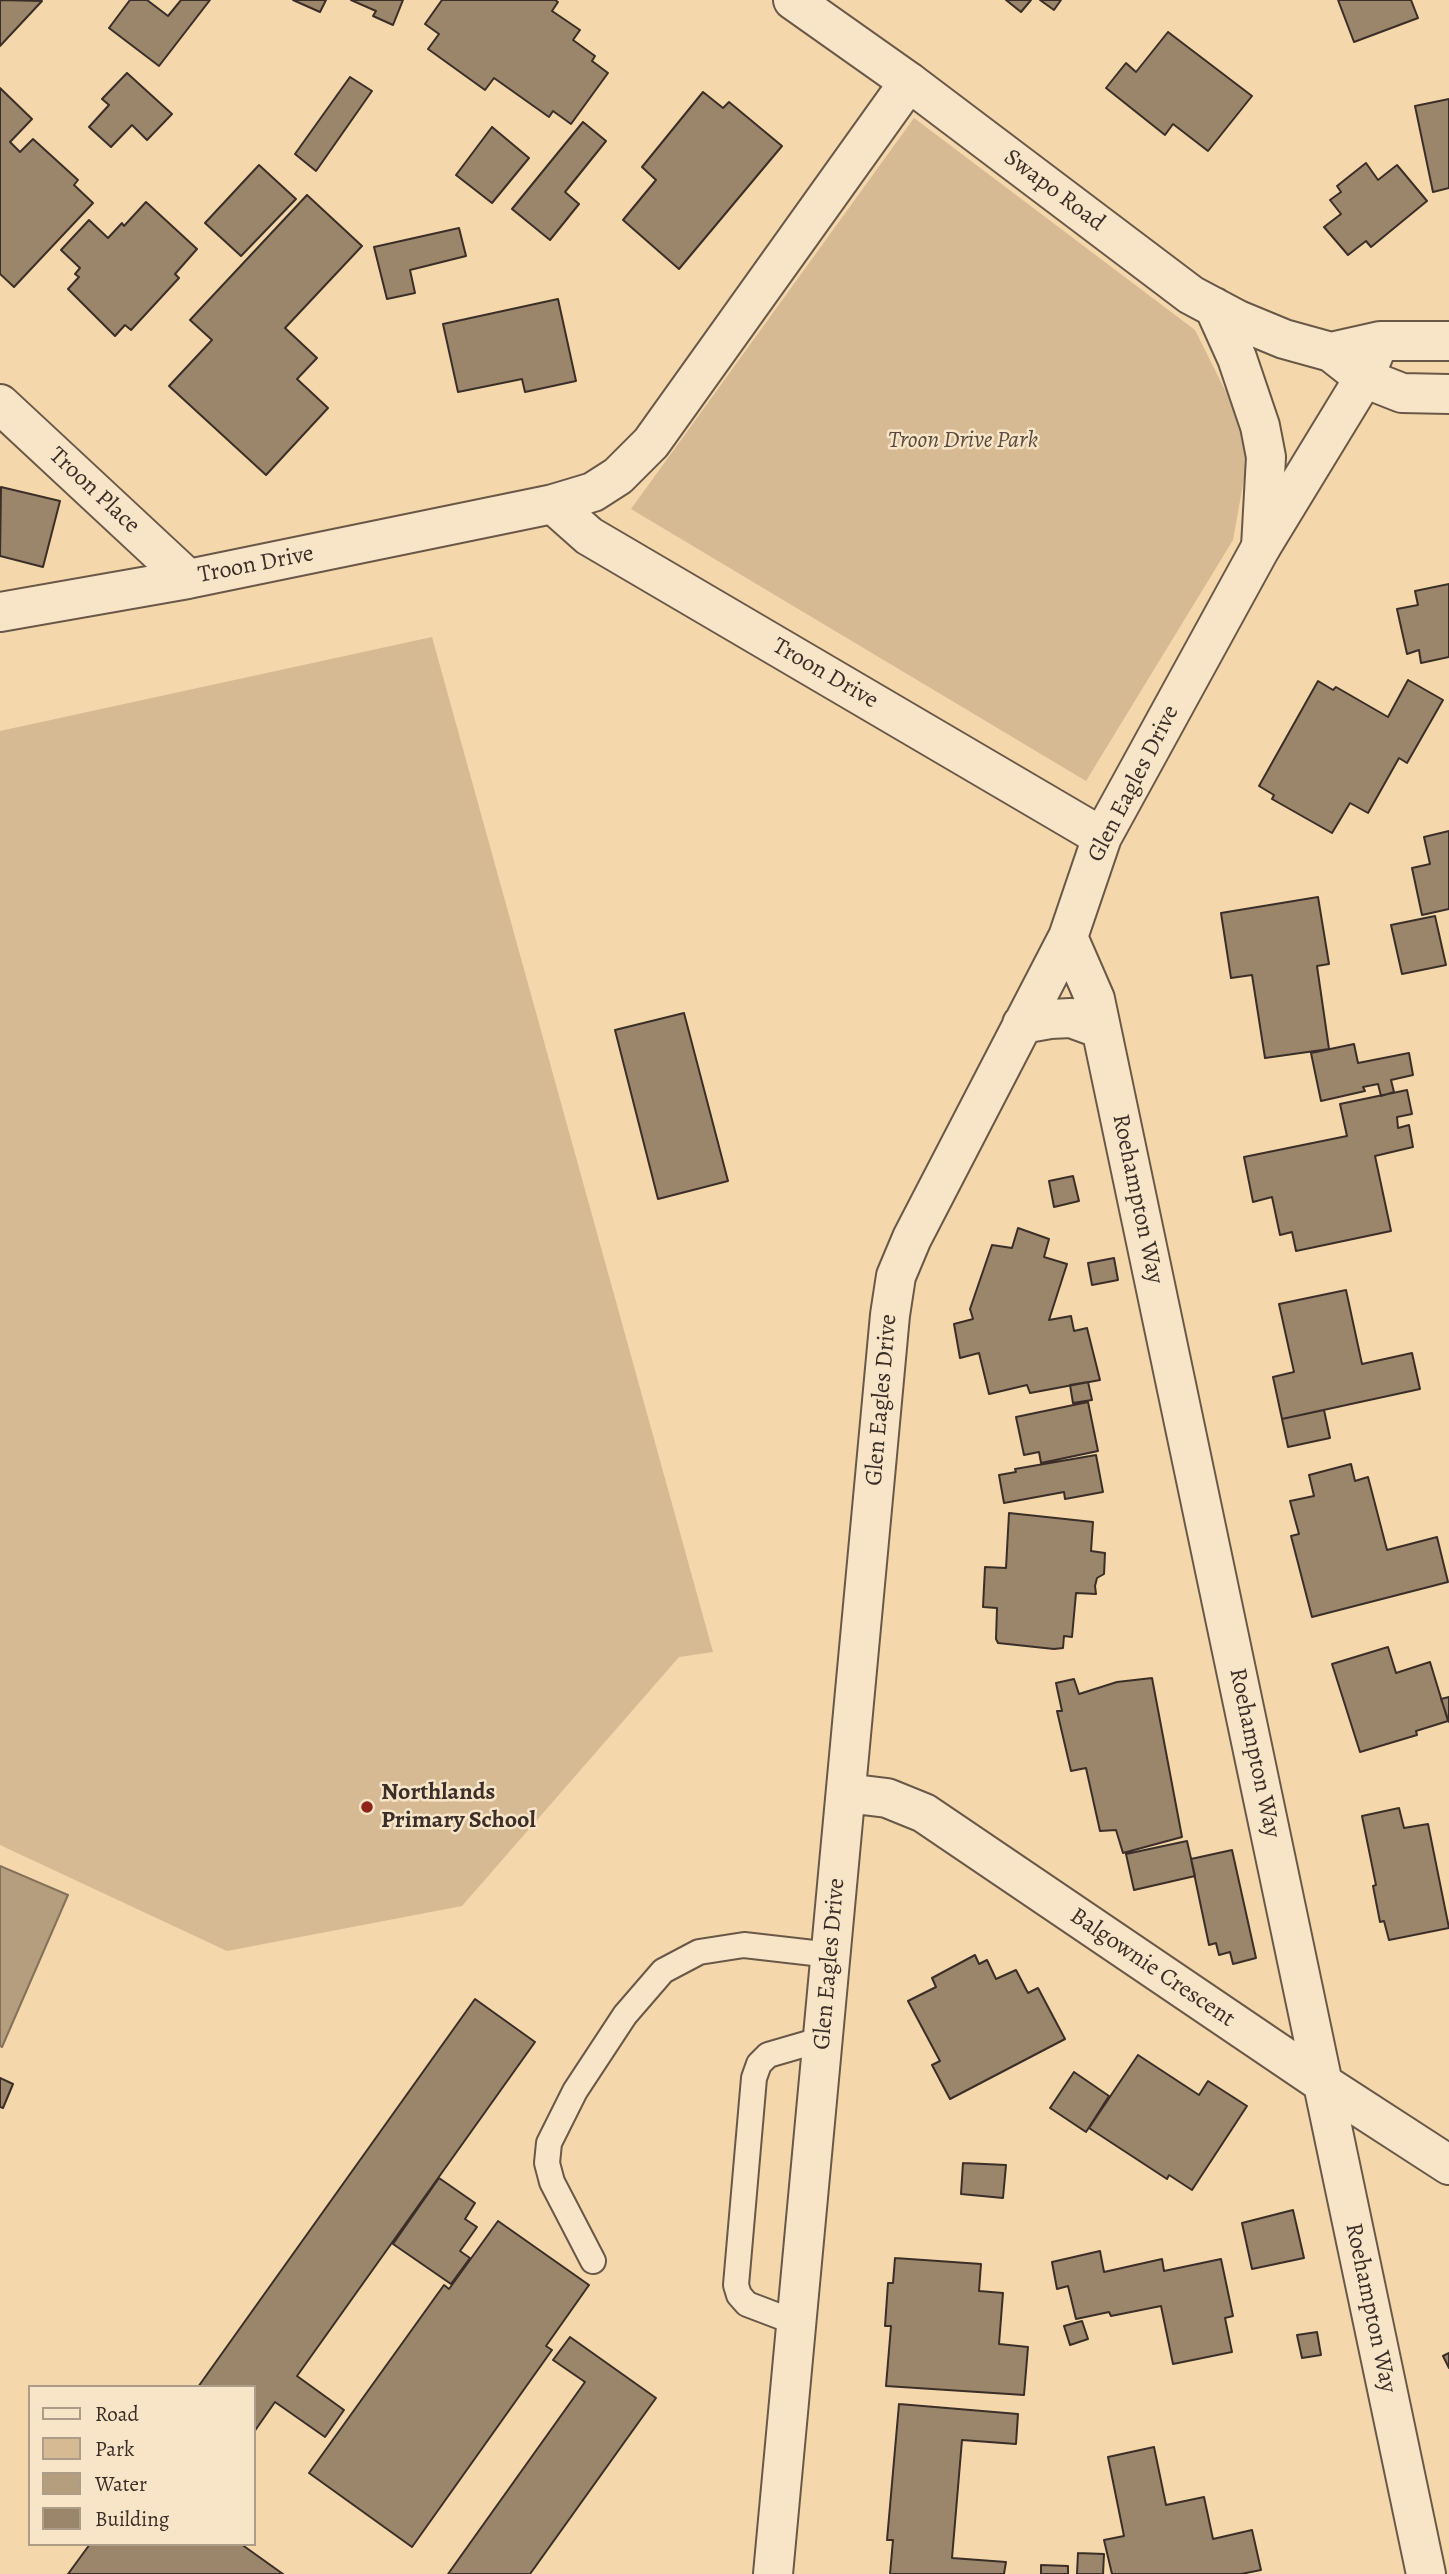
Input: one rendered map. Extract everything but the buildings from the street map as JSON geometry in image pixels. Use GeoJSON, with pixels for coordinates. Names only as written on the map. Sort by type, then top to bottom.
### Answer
{"type":"FeatureCollection","features":[{"type":"Feature","properties":{"kind":"street","name":"Swapo Road"},"geometry":{"type":"LineString","coordinates":[[793,0],[909,82],[1191,295],[1283,340],[1331,352],[1364,378],[1402,393],[1449,394]]}},
{"type":"Feature","properties":{"kind":"street","name":"Troon Drive"},"geometry":{"type":"LineString","coordinates":[[0,612],[187,579],[553,504],[593,492],[618,477],[651,443],[909,82]]}},
{"type":"Feature","properties":{"kind":"street"},"geometry":{"type":"LineString","coordinates":[[1214,307],[1246,380],[1260,426],[1266,457],[1261,547]]}},
{"type":"Feature","properties":{"kind":"street","name":"Swapo Road"},"geometry":{"type":"LineString","coordinates":[[1331,352],[1380,341],[1449,341]]}},
{"type":"Feature","properties":{"kind":"street","name":"Glen Eagles Drive"},"geometry":{"type":"LineString","coordinates":[[773,2574],[890,1315],[896,1276],[912,1238],[1068,937],[1102,837],[1261,547],[1364,378],[1380,341]]}},
{"type":"Feature","properties":{"kind":"street","name":"Troon Place"},"geometry":{"type":"LineString","coordinates":[[0,404],[187,579]]}},
{"type":"Feature","properties":{"kind":"street","name":"Troon Drive"},"geometry":{"type":"LineString","coordinates":[[553,504],[589,536],[1102,837]]}},
{"type":"Feature","properties":{"kind":"street","name":"Roehampton Way"},"geometry":{"type":"LineString","coordinates":[[1068,937],[1095,999],[1426,2574]]}},
{"type":"Feature","properties":{"kind":"street"},"geometry":{"type":"LineString","coordinates":[[1022,1024],[1050,1018],[1071,1018],[1101,1029]]}},
{"type":"Feature","properties":{"kind":"street","name":"Balgownie Crescent"},"geometry":{"type":"LineString","coordinates":[[846,1793],[887,1798],[924,1814],[1324,2084],[1449,2165]]}},
{"type":"Feature","properties":{"kind":"lane"},"geometry":{"type":"LineString","coordinates":[[593,2262],[551,2182],[547,2163],[549,2143],[575,2091],[625,2015],[663,1971],[699,1952],[744,1945],[831,1955]]}},
{"type":"Feature","properties":{"kind":"lane"},"geometry":{"type":"LineString","coordinates":[[797,2323],[747,2304],[739,2295],[736,2285],[754,2078],[759,2064],[768,2055],[823,2039]]}},
{"type":"Feature","properties":{"kind":"green space","name":"Troon Drive Park"},"geometry":{"type":"Polygon","coordinates":[[[914,118],[1195,330],[1227,394],[1249,451],[1233,540],[1086,781],[631,509],[914,118]]]}},
{"type":"Feature","properties":{"kind":"green space"},"geometry":{"type":"Polygon","coordinates":[[[432,637],[713,1652],[679,1657],[462,1906],[227,1951],[0,1845],[0,731],[432,637]]]}},
{"type":"Feature","properties":{"kind":"water"},"geometry":{"type":"Polygon","coordinates":[[[0,1866],[68,1895],[2,2047],[0,2046],[0,1866]]]}},
{"type":"Feature","properties":{"kind":"place","name":"Northlands Primary School"},"geometry":{"type":"Point","coordinates":[367,1807]}}]}
